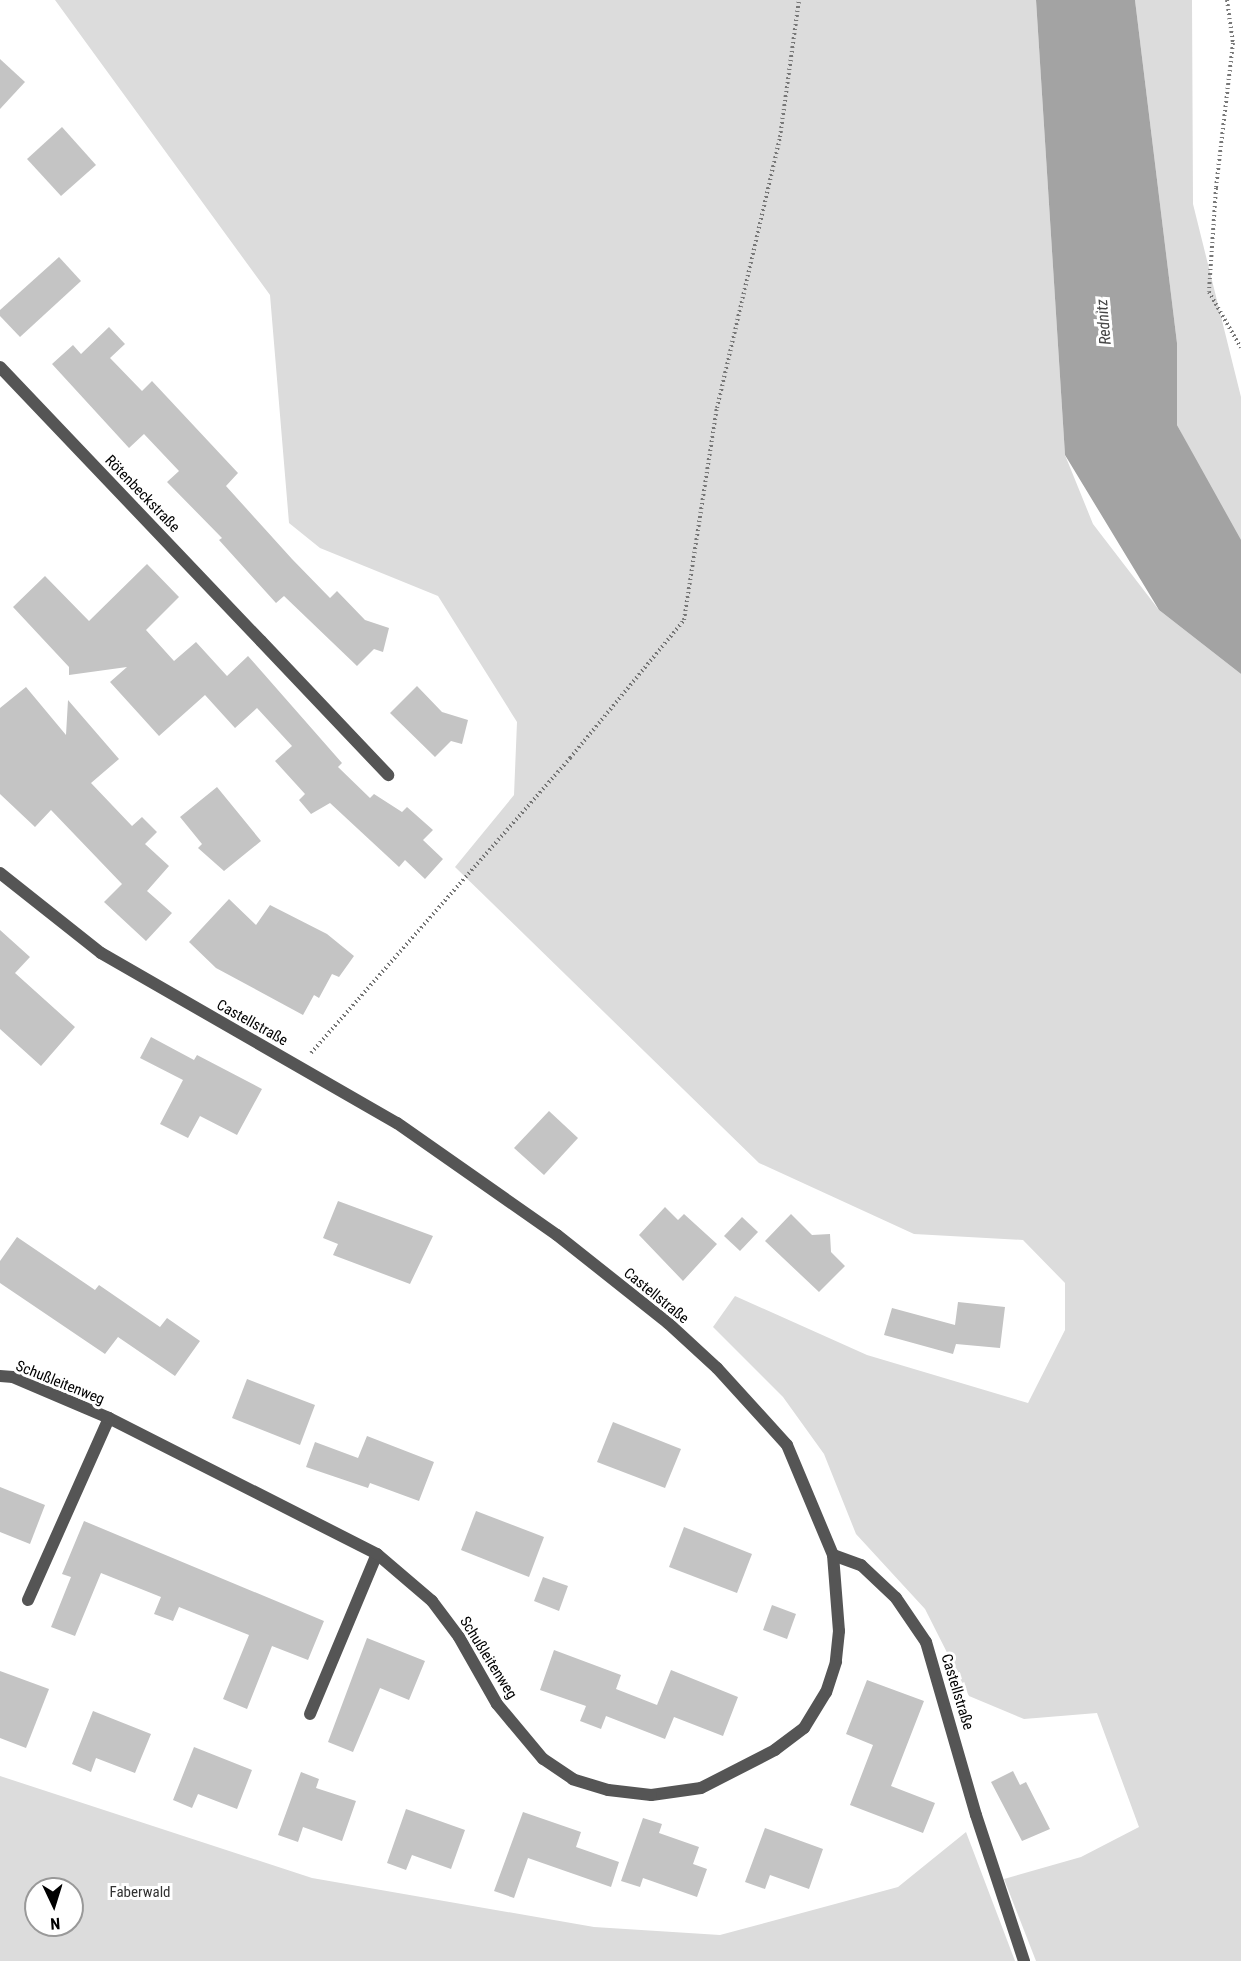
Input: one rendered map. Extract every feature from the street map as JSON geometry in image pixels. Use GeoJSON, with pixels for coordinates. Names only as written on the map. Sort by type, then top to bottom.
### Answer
{"type":"FeatureCollection","features":[{"type":"Feature","properties":{"kind":"street","name":"Rötenbeckstraße"},"geometry":{"type":"LineString","coordinates":[[0,367],[388,775]]}},
{"type":"Feature","properties":{"kind":"street","name":"Castellstraße"},"geometry":{"type":"LineString","coordinates":[[0,873],[101,953],[397,1123],[557,1235],[709,1360],[787,1445],[833,1555],[861,1565],[896,1598],[926,1642],[975,1815],[1024,1961]]}},
{"type":"Feature","properties":{"kind":"street","name":"Schußleitenweg"},"geometry":{"type":"LineString","coordinates":[[0,1376],[13,1377],[109,1418],[377,1554],[432,1601],[459,1637],[497,1704],[543,1759],[591,1784],[651,1795],[701,1788],[775,1750],[804,1728],[826,1692],[836,1662],[838,1592],[833,1555]]}},
{"type":"Feature","properties":{"kind":"street","name":"Schußleitenweg"},"geometry":{"type":"LineString","coordinates":[[28,1600],[109,1418]]}},
{"type":"Feature","properties":{"kind":"street"},"geometry":{"type":"LineString","coordinates":[[310,1714],[377,1554]]}},
{"type":"Feature","properties":{"kind":"path"},"geometry":{"type":"LineString","coordinates":[[300,1067],[570,758],[684,620],[717,408],[780,137],[799,0]]}},
{"type":"Feature","properties":{"kind":"path"},"geometry":{"type":"LineString","coordinates":[[1227,0],[1233,43],[1216,188],[1209,292],[1241,348]]}},
{"type":"Feature","properties":{"kind":"green space"},"geometry":{"type":"Polygon","coordinates":[[[55,0],[1036,0],[1065,455],[1093,524],[1159,610],[1241,674],[1241,1961],[1036,1961],[1004,1879],[1081,1857],[1139,1827],[1097,1713],[1024,1719],[969,1696],[925,1609],[856,1534],[824,1454],[783,1397],[713,1327],[735,1296],[867,1355],[1028,1403],[1065,1330],[1065,1283],[1023,1240],[914,1234],[759,1163],[455,867],[514,795],[517,722],[438,596],[320,548],[289,523],[270,295],[55,0]]]}},
{"type":"Feature","properties":{"kind":"green space"},"geometry":{"type":"Polygon","coordinates":[[[1135,0],[1192,0],[1193,204],[1241,397],[1241,546],[1177,425],[1177,343],[1135,0]]]}},
{"type":"Feature","properties":{"kind":"green space","name":"Faberwald"},"geometry":{"type":"Polygon","coordinates":[[[0,1776],[312,1878],[594,1927],[720,1935],[898,1887],[966,1832],[1015,1961],[0,1961],[0,1776]]]}},
{"type":"Feature","properties":{"kind":"water","name":"Rednitz"},"geometry":{"type":"Polygon","coordinates":[[[1036,0],[1135,0],[1177,343],[1177,425],[1241,540],[1241,674],[1159,610],[1065,455],[1036,0]]]}},
{"type":"Feature","properties":{"kind":"building"},"geometry":{"type":"Polygon","coordinates":[[[0,59],[25,82],[0,109],[0,59]]]}},
{"type":"Feature","properties":{"kind":"building"},"geometry":{"type":"Polygon","coordinates":[[[62,127],[96,165],[61,196],[27,159],[62,127]]]}},
{"type":"Feature","properties":{"kind":"building"},"geometry":{"type":"Polygon","coordinates":[[[59,257],[81,281],[20,337],[0,316],[0,310],[59,257]]]}},
{"type":"Feature","properties":{"kind":"building"},"geometry":{"type":"Polygon","coordinates":[[[109,327],[125,344],[110,358],[142,391],[152,381],[238,473],[226,486],[292,559],[330,598],[337,591],[365,620],[389,628],[383,652],[374,649],[357,666],[284,596],[276,603],[219,540],[222,538],[167,482],[179,471],[144,434],[129,448],[52,364],[73,345],[81,354],[109,327]]]}},
{"type":"Feature","properties":{"kind":"building"},"geometry":{"type":"Polygon","coordinates":[[[147,564],[179,597],[146,630],[174,661],[196,642],[227,676],[248,656],[342,763],[338,767],[370,798],[374,794],[402,812],[407,807],[433,830],[423,840],[443,859],[425,879],[405,860],[399,867],[330,803],[311,814],[299,800],[305,794],[275,761],[292,746],[257,708],[235,728],[205,695],[159,736],[110,682],[127,667],[69,675],[69,667],[13,607],[45,576],[89,621],[147,564]]]}},
{"type":"Feature","properties":{"kind":"building"},"geometry":{"type":"Polygon","coordinates":[[[417,686],[442,712],[468,720],[462,744],[451,741],[435,757],[390,713],[417,686]]]}},
{"type":"Feature","properties":{"kind":"building"},"geometry":{"type":"Polygon","coordinates":[[[26,687],[66,735],[68,700],[119,759],[91,783],[132,826],[142,817],[157,832],[145,844],[169,866],[147,891],[172,913],[146,941],[104,902],[122,884],[51,810],[35,827],[0,794],[0,708],[26,687]]]}},
{"type":"Feature","properties":{"kind":"building"},"geometry":{"type":"Polygon","coordinates":[[[217,787],[261,841],[224,871],[198,848],[202,844],[180,817],[217,787]]]}},
{"type":"Feature","properties":{"kind":"building"},"geometry":{"type":"Polygon","coordinates":[[[229,899],[256,925],[270,905],[327,934],[354,956],[339,977],[332,974],[319,998],[314,995],[303,1015],[216,968],[189,942],[229,899]]]}},
{"type":"Feature","properties":{"kind":"building"},"geometry":{"type":"Polygon","coordinates":[[[0,930],[30,957],[15,973],[75,1027],[41,1066],[0,1029],[0,930]]]}},
{"type":"Feature","properties":{"kind":"building"},"geometry":{"type":"Polygon","coordinates":[[[151,1037],[194,1060],[197,1055],[262,1089],[237,1135],[200,1116],[188,1138],[160,1124],[183,1080],[140,1058],[151,1037]]]}},
{"type":"Feature","properties":{"kind":"building"},"geometry":{"type":"Polygon","coordinates":[[[549,1111],[578,1138],[544,1175],[514,1148],[549,1111]]]}},
{"type":"Feature","properties":{"kind":"building"},"geometry":{"type":"Polygon","coordinates":[[[338,1201],[433,1236],[410,1284],[333,1255],[338,1244],[323,1238],[338,1201]]]}},
{"type":"Feature","properties":{"kind":"building"},"geometry":{"type":"Polygon","coordinates":[[[665,1207],[678,1220],[684,1214],[717,1244],[683,1281],[639,1235],[665,1207]]]}},
{"type":"Feature","properties":{"kind":"building"},"geometry":{"type":"Polygon","coordinates":[[[791,1214],[812,1235],[830,1234],[831,1252],[845,1266],[819,1292],[765,1241],[791,1214]]]}},
{"type":"Feature","properties":{"kind":"building"},"geometry":{"type":"Polygon","coordinates":[[[742,1217],[758,1232],[740,1251],[724,1236],[742,1217]]]}},
{"type":"Feature","properties":{"kind":"building"},"geometry":{"type":"Polygon","coordinates":[[[17,1237],[95,1290],[99,1285],[160,1327],[167,1318],[200,1341],[175,1376],[118,1337],[105,1354],[0,1283],[0,1261],[17,1237]]]}},
{"type":"Feature","properties":{"kind":"building"},"geometry":{"type":"Polygon","coordinates":[[[958,1302],[1005,1307],[1000,1348],[956,1344],[953,1354],[884,1335],[892,1308],[955,1325],[958,1302]]]}},
{"type":"Feature","properties":{"kind":"building"},"geometry":{"type":"Polygon","coordinates":[[[247,1379],[315,1405],[300,1445],[232,1418],[247,1379]]]}},
{"type":"Feature","properties":{"kind":"building"},"geometry":{"type":"Polygon","coordinates":[[[613,1422],[681,1449],[665,1488],[597,1462],[613,1422]]]}},
{"type":"Feature","properties":{"kind":"building"},"geometry":{"type":"Polygon","coordinates":[[[367,1436],[434,1462],[419,1501],[370,1483],[368,1488],[306,1467],[315,1442],[358,1458],[367,1436]]]}},
{"type":"Feature","properties":{"kind":"building"},"geometry":{"type":"Polygon","coordinates":[[[0,1487],[45,1505],[30,1544],[0,1532],[0,1487]]]}},
{"type":"Feature","properties":{"kind":"building"},"geometry":{"type":"Polygon","coordinates":[[[476,1511],[544,1537],[529,1577],[461,1550],[476,1511]]]}},
{"type":"Feature","properties":{"kind":"building"},"geometry":{"type":"Polygon","coordinates":[[[84,1521],[324,1621],[308,1660],[272,1646],[247,1709],[223,1699],[249,1635],[179,1607],[173,1621],[154,1614],[161,1597],[101,1573],[75,1636],[51,1627],[71,1577],[62,1574],[84,1521]]]}},
{"type":"Feature","properties":{"kind":"building"},"geometry":{"type":"Polygon","coordinates":[[[684,1527],[752,1554],[737,1593],[669,1567],[684,1527]]]}},
{"type":"Feature","properties":{"kind":"building"},"geometry":{"type":"Polygon","coordinates":[[[543,1577],[568,1586],[559,1611],[534,1601],[543,1577]]]}},
{"type":"Feature","properties":{"kind":"building"},"geometry":{"type":"Polygon","coordinates":[[[772,1605],[796,1614],[787,1639],[763,1630],[772,1605]]]}},
{"type":"Feature","properties":{"kind":"building"},"geometry":{"type":"Polygon","coordinates":[[[367,1638],[425,1661],[409,1700],[380,1688],[353,1752],[328,1742],[367,1638]]]}},
{"type":"Feature","properties":{"kind":"building"},"geometry":{"type":"Polygon","coordinates":[[[554,1650],[621,1675],[616,1689],[657,1705],[671,1670],[738,1697],[723,1736],[674,1717],[665,1739],[606,1716],[601,1729],[580,1721],[586,1706],[540,1690],[554,1650]]]}},
{"type":"Feature","properties":{"kind":"building"},"geometry":{"type":"Polygon","coordinates":[[[0,1671],[49,1689],[26,1748],[0,1738],[0,1671]]]}},
{"type":"Feature","properties":{"kind":"building"},"geometry":{"type":"Polygon","coordinates":[[[867,1680],[924,1701],[891,1786],[935,1803],[923,1833],[850,1805],[873,1745],[846,1734],[867,1680]]]}},
{"type":"Feature","properties":{"kind":"building"},"geometry":{"type":"Polygon","coordinates":[[[93,1711],[151,1734],[135,1773],[96,1758],[91,1772],[72,1764],[93,1711]]]}},
{"type":"Feature","properties":{"kind":"building"},"geometry":{"type":"Polygon","coordinates":[[[194,1747],[252,1770],[237,1809],[198,1794],[192,1808],[173,1800],[194,1747]]]}},
{"type":"Feature","properties":{"kind":"building"},"geometry":{"type":"Polygon","coordinates":[[[1013,1771],[1020,1785],[1026,1782],[1050,1829],[1022,1841],[991,1782],[1013,1771]]]}},
{"type":"Feature","properties":{"kind":"building"},"geometry":{"type":"Polygon","coordinates":[[[301,1772],[319,1779],[316,1788],[356,1801],[342,1841],[303,1827],[298,1842],[278,1835],[301,1772]]]}},
{"type":"Feature","properties":{"kind":"building"},"geometry":{"type":"Polygon","coordinates":[[[406,1809],[465,1830],[451,1869],[412,1855],[406,1870],[387,1863],[406,1809]]]}},
{"type":"Feature","properties":{"kind":"building"},"geometry":{"type":"Polygon","coordinates":[[[523,1812],[581,1832],[576,1847],[619,1862],[611,1887],[528,1858],[514,1898],[494,1891],[523,1812]]]}},
{"type":"Feature","properties":{"kind":"building"},"geometry":{"type":"Polygon","coordinates":[[[643,1818],[662,1824],[659,1833],[699,1847],[693,1864],[707,1869],[697,1897],[643,1878],[640,1887],[621,1881],[643,1818]]]}},
{"type":"Feature","properties":{"kind":"building"},"geometry":{"type":"Polygon","coordinates":[[[765,1828],[823,1849],[809,1889],[770,1875],[765,1889],[745,1882],[765,1828]]]}}]}
